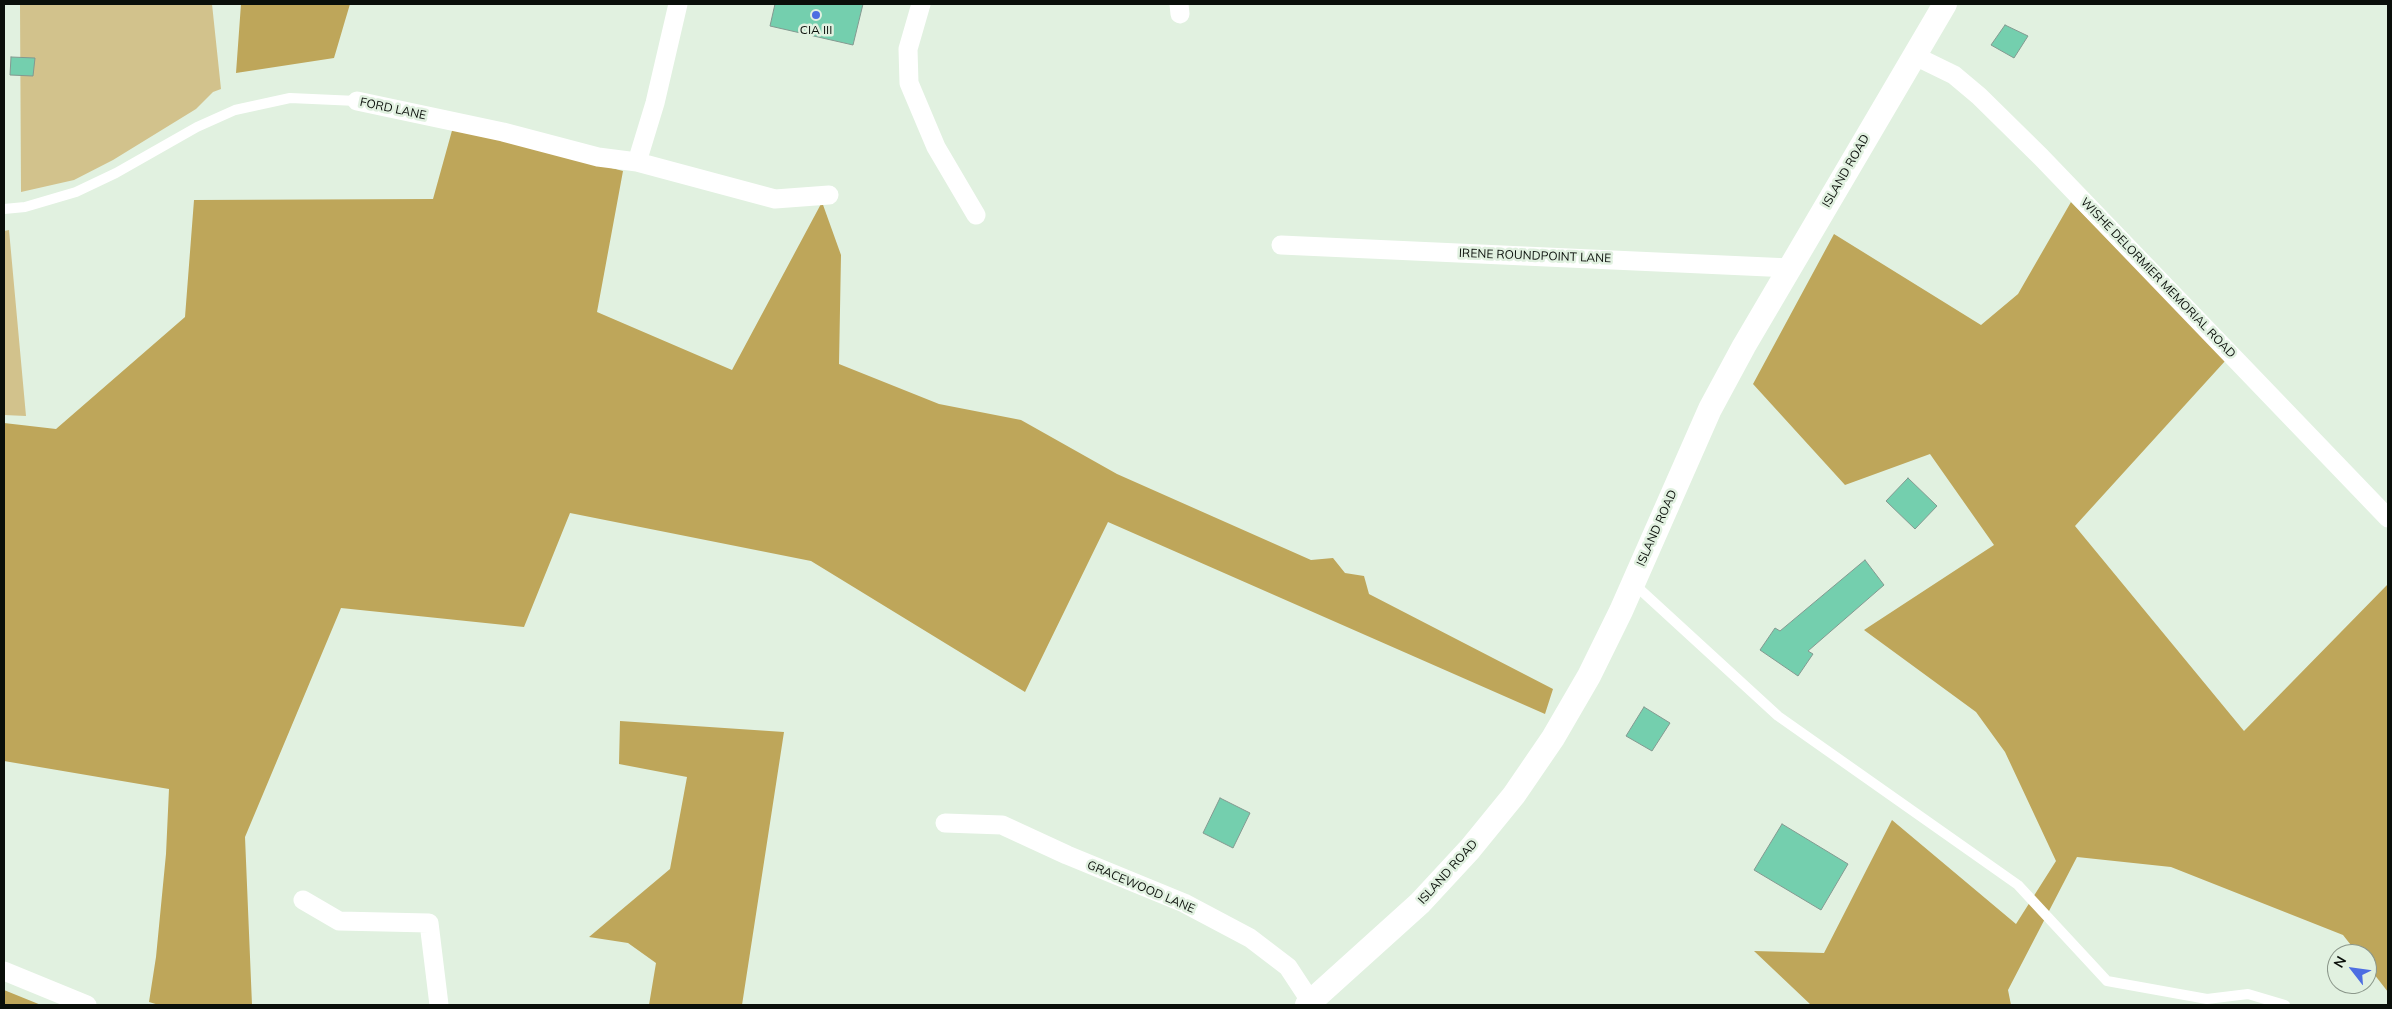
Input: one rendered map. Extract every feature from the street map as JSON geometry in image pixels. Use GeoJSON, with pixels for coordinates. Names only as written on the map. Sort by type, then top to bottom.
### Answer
{"type":"FeatureCollection","features":[{"type":"Feature","properties":{"kind":"street"},"geometry":{"type":"LineString","coordinates":[[637,162],[655,103],[678,4]]}},
{"type":"Feature","properties":{"kind":"street"},"geometry":{"type":"LineString","coordinates":[[921,4],[908,49],[909,83],[936,147],[976,215]]}},
{"type":"Feature","properties":{"kind":"street","name":"ISLAND ROAD"},"geometry":{"type":"LineString","coordinates":[[1309,1003],[1420,903],[1470,849],[1514,795],[1553,738],[1589,676],[1633,584],[1710,409],[1913,55],[1945,4]]}},
{"type":"Feature","properties":{"kind":"street","name":"WISHE DELORMIER MEMORIAL ROAD"},"geometry":{"type":"LineString","coordinates":[[1913,55],[1954,75],[1979,96],[2041,157],[2388,518]]}},
{"type":"Feature","properties":{"kind":"street","name":"FORD LANE"},"geometry":{"type":"LineString","coordinates":[[356,101],[502,132],[598,157],[637,162],[775,199],[829,195]]}},
{"type":"Feature","properties":{"kind":"street","name":"IRENE ROUNDPOINT LANE"},"geometry":{"type":"LineString","coordinates":[[1281,246],[1790,268]]}},
{"type":"Feature","properties":{"kind":"street","name":"GRACEWOOD LANE"},"geometry":{"type":"LineString","coordinates":[[945,823],[1002,825],[1067,855],[1184,903],[1250,938],[1288,967],[1309,1003]]}},
{"type":"Feature","properties":{"kind":"street"},"geometry":{"type":"LineString","coordinates":[[303,900],[339,921],[429,923],[439,1005]]}},
{"type":"Feature","properties":{"kind":"street"},"geometry":{"type":"LineString","coordinates":[[4,971],[87,1005]]}},
{"type":"Feature","properties":{"kind":"lane","name":"FORD LANE"},"geometry":{"type":"LineString","coordinates":[[4,210],[25,207],[76,192],[116,173],[197,127],[235,110],[290,98],[356,101]]}},
{"type":"Feature","properties":{"kind":"lane"},"geometry":{"type":"LineString","coordinates":[[1633,584],[1778,716],[2018,885],[2107,981],[2207,999],[2248,994],[2285,1005]]}},
{"type":"Feature","properties":{"kind":"shaded area"},"geometry":{"type":"Polygon","coordinates":[[[20,4],[212,4],[221,89],[213,92],[196,109],[113,160],[74,180],[21,192],[20,4]]]}},
{"type":"Feature","properties":{"kind":"shaded area"},"geometry":{"type":"Polygon","coordinates":[[[241,4],[350,4],[334,58],[236,73],[241,4]]]}},
{"type":"Feature","properties":{"kind":"shaded area"},"geometry":{"type":"Polygon","coordinates":[[[453,127],[623,171],[597,312],[732,370],[822,202],[841,255],[839,364],[939,404],[1021,420],[1117,474],[1311,560],[1333,558],[1345,573],[1364,576],[1369,594],[1553,689],[1545,714],[1108,522],[1025,692],[811,561],[570,513],[524,627],[341,608],[245,837],[252,1005],[159,1005],[149,1002],[156,957],[166,854],[169,789],[4,761],[4,423],[56,429],[185,317],[194,200],[433,199],[453,127]]]}},
{"type":"Feature","properties":{"kind":"shaded area"},"geometry":{"type":"Polygon","coordinates":[[[2071,202],[2226,360],[2075,526],[2244,731],[2388,584],[2388,992],[2377,978],[2377,944],[2350,944],[2343,935],[2171,867],[2077,857],[2008,990],[2011,1005],[1811,1005],[1754,951],[1824,953],[1892,820],[2016,924],[2056,861],[2005,752],[1976,712],[1864,630],[1994,545],[1930,454],[1845,485],[1753,384],[1834,234],[1981,325],[2018,294],[2071,202]]]}},
{"type":"Feature","properties":{"kind":"shaded area"},"geometry":{"type":"Polygon","coordinates":[[[9,230],[26,416],[4,415],[4,231],[9,230]]]}},
{"type":"Feature","properties":{"kind":"shaded area"},"geometry":{"type":"Polygon","coordinates":[[[620,721],[784,732],[742,1005],[649,1005],[656,963],[628,943],[589,937],[670,869],[687,777],[619,764],[620,721]]]}},
{"type":"Feature","properties":{"kind":"shaded area"},"geometry":{"type":"Polygon","coordinates":[[[4,990],[41,1005],[4,1005],[4,990]]]}},
{"type":"Feature","properties":{"kind":"building","name":"CIA III"},"geometry":{"type":"Polygon","coordinates":[[[775,4],[863,4],[853,45],[770,26],[775,4]]]}},
{"type":"Feature","properties":{"kind":"building"},"geometry":{"type":"Polygon","coordinates":[[[2005,25],[2028,36],[2014,58],[1991,45],[2005,25]]]}},
{"type":"Feature","properties":{"kind":"building"},"geometry":{"type":"Polygon","coordinates":[[[11,57],[35,58],[33,76],[10,75],[11,57]]]}},
{"type":"Feature","properties":{"kind":"building"},"geometry":{"type":"Polygon","coordinates":[[[1908,478],[1937,506],[1915,529],[1886,501],[1908,478]]]}},
{"type":"Feature","properties":{"kind":"building"},"geometry":{"type":"Polygon","coordinates":[[[1865,560],[1884,585],[1808,651],[1813,654],[1798,676],[1760,650],[1775,628],[1780,631],[1865,560]]]}},
{"type":"Feature","properties":{"kind":"building"},"geometry":{"type":"Polygon","coordinates":[[[1644,707],[1670,723],[1652,751],[1626,736],[1644,707]]]}},
{"type":"Feature","properties":{"kind":"building"},"geometry":{"type":"Polygon","coordinates":[[[1220,798],[1250,813],[1233,848],[1203,833],[1220,798]]]}},
{"type":"Feature","properties":{"kind":"building"},"geometry":{"type":"Polygon","coordinates":[[[1782,824],[1848,864],[1821,910],[1754,870],[1782,824]]]}},
{"type":"Feature","properties":{"kind":"place","name":"CIA III"},"geometry":{"type":"Point","coordinates":[816,15]}}]}
